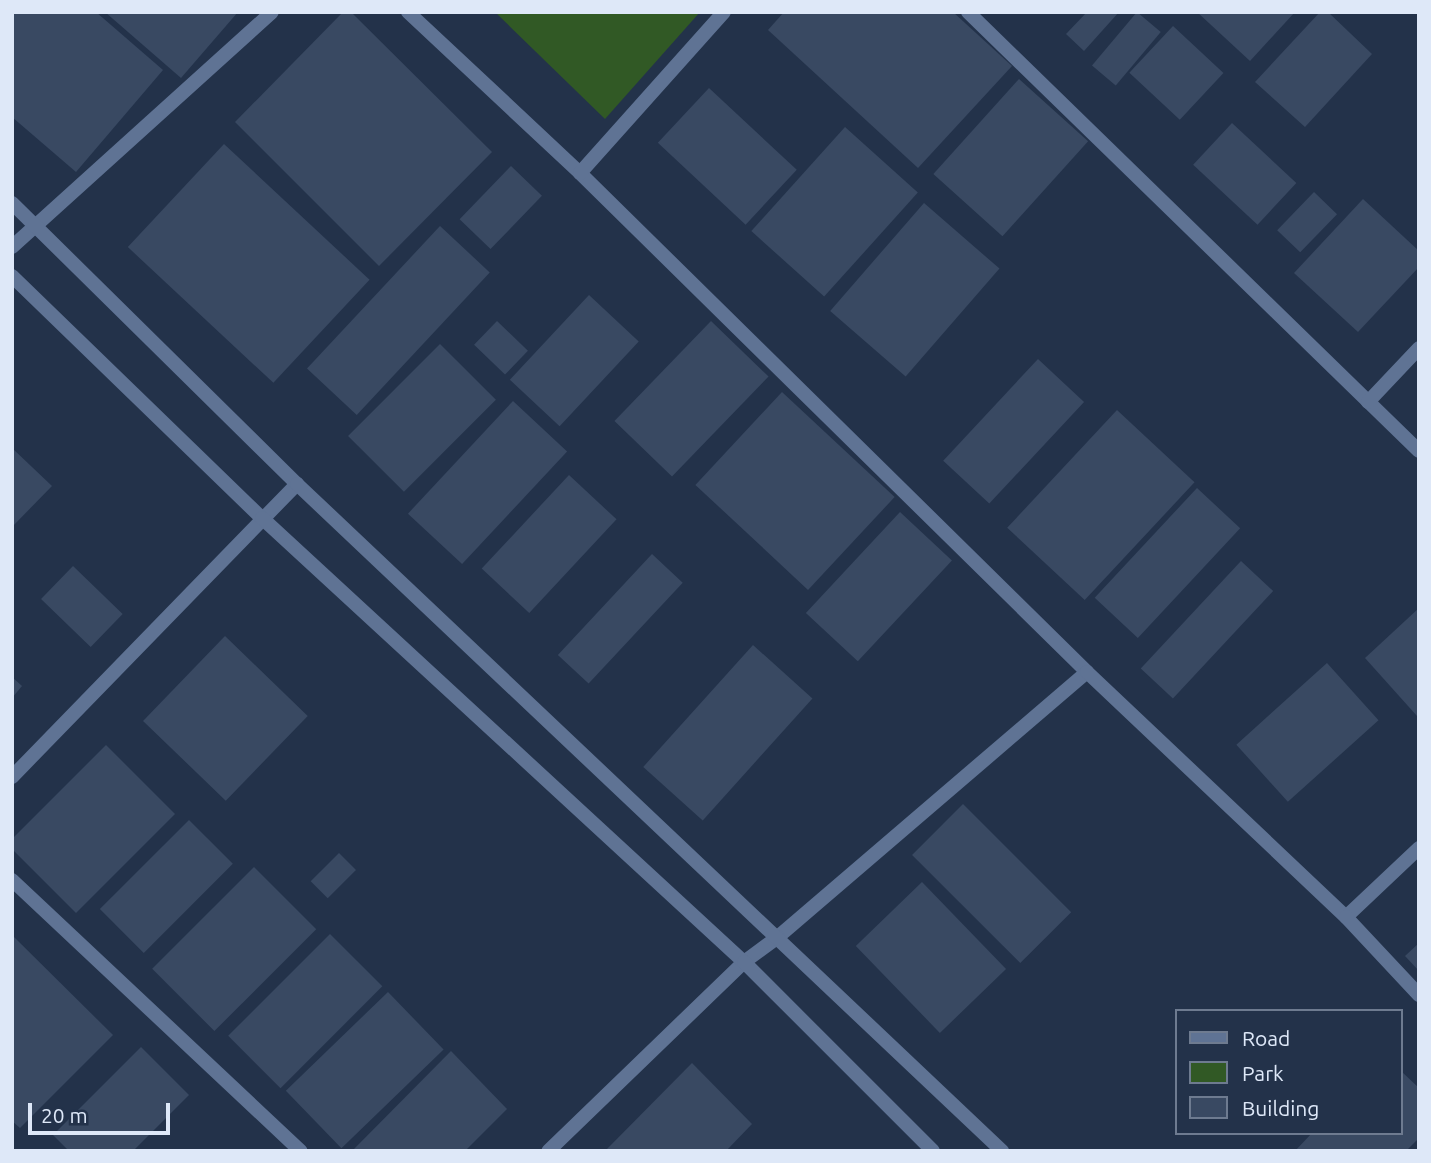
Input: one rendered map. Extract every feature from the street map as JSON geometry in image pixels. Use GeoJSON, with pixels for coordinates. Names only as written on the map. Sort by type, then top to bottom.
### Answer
{"type":"FeatureCollection","features":[{"type":"Feature","properties":{"kind":"street"},"geometry":{"type":"LineString","coordinates":[[12,247],[272,12]]}},
{"type":"Feature","properties":{"kind":"street"},"geometry":{"type":"LineString","coordinates":[[408,12],[580,173],[1087,671],[1346,917],[1419,995]]}},
{"type":"Feature","properties":{"kind":"street"},"geometry":{"type":"LineString","coordinates":[[580,173],[724,12]]}},
{"type":"Feature","properties":{"kind":"street"},"geometry":{"type":"LineString","coordinates":[[968,12],[1419,450]]}},
{"type":"Feature","properties":{"kind":"street"},"geometry":{"type":"LineString","coordinates":[[12,203],[297,484],[1002,1151]]}},
{"type":"Feature","properties":{"kind":"street"},"geometry":{"type":"LineString","coordinates":[[12,276],[262,518],[744,962],[933,1151]]}},
{"type":"Feature","properties":{"kind":"street"},"geometry":{"type":"LineString","coordinates":[[1368,402],[1419,348]]}},
{"type":"Feature","properties":{"kind":"street"},"geometry":{"type":"LineString","coordinates":[[12,777],[297,484]]}},
{"type":"Feature","properties":{"kind":"street"},"geometry":{"type":"LineString","coordinates":[[548,1151],[744,962],[778,937],[1087,671]]}},
{"type":"Feature","properties":{"kind":"street"},"geometry":{"type":"LineString","coordinates":[[1346,917],[1419,848]]}},
{"type":"Feature","properties":{"kind":"street"},"geometry":{"type":"LineString","coordinates":[[12,880],[301,1151]]}},
{"type":"Feature","properties":{"kind":"green space"},"geometry":{"type":"Polygon","coordinates":[[[495,12],[700,12],[605,119],[495,12]]]}},
{"type":"Feature","properties":{"kind":"building"},"geometry":{"type":"Polygon","coordinates":[[[12,12],[96,12],[163,70],[76,172],[12,117],[12,12]]]}},
{"type":"Feature","properties":{"kind":"building"},"geometry":{"type":"Polygon","coordinates":[[[105,12],[238,12],[181,78],[105,12]]]}},
{"type":"Feature","properties":{"kind":"building"},"geometry":{"type":"Polygon","coordinates":[[[343,12],[351,12],[492,152],[379,266],[235,122],[343,12]]]}},
{"type":"Feature","properties":{"kind":"building"},"geometry":{"type":"Polygon","coordinates":[[[784,12],[953,12],[1012,66],[918,168],[768,30],[784,12]]]}},
{"type":"Feature","properties":{"kind":"building"},"geometry":{"type":"Polygon","coordinates":[[[1087,12],[1119,12],[1084,51],[1066,34],[1087,12]]]}},
{"type":"Feature","properties":{"kind":"building"},"geometry":{"type":"Polygon","coordinates":[[[1137,12],[1161,32],[1116,86],[1092,66],[1137,12]]]}},
{"type":"Feature","properties":{"kind":"building"},"geometry":{"type":"Polygon","coordinates":[[[1197,12],[1295,12],[1250,61],[1197,12]]]}},
{"type":"Feature","properties":{"kind":"building"},"geometry":{"type":"Polygon","coordinates":[[[1320,12],[1328,12],[1372,54],[1305,127],[1255,82],[1320,12]]]}},
{"type":"Feature","properties":{"kind":"building"},"geometry":{"type":"Polygon","coordinates":[[[1173,26],[1223,73],[1180,120],[1129,73],[1173,26]]]}},
{"type":"Feature","properties":{"kind":"building"},"geometry":{"type":"Polygon","coordinates":[[[1019,79],[1088,141],[1002,236],[933,174],[1019,79]]]}},
{"type":"Feature","properties":{"kind":"building"},"geometry":{"type":"Polygon","coordinates":[[[709,88],[797,170],[746,225],[658,143],[709,88]]]}},
{"type":"Feature","properties":{"kind":"building"},"geometry":{"type":"Polygon","coordinates":[[[1232,123],[1296,183],[1257,225],[1193,165],[1232,123]]]}},
{"type":"Feature","properties":{"kind":"building"},"geometry":{"type":"Polygon","coordinates":[[[845,127],[918,193],[824,297],[751,231],[845,127]]]}},
{"type":"Feature","properties":{"kind":"building"},"geometry":{"type":"Polygon","coordinates":[[[224,144],[370,280],[273,383],[128,247],[224,144]]]}},
{"type":"Feature","properties":{"kind":"building"},"geometry":{"type":"Polygon","coordinates":[[[511,166],[542,196],[491,249],[460,219],[511,166]]]}},
{"type":"Feature","properties":{"kind":"building"},"geometry":{"type":"Polygon","coordinates":[[[1314,192],[1337,214],[1300,252],[1277,230],[1314,192]]]}},
{"type":"Feature","properties":{"kind":"building"},"geometry":{"type":"Polygon","coordinates":[[[1363,199],[1419,251],[1419,267],[1358,332],[1294,273],[1363,199]]]}},
{"type":"Feature","properties":{"kind":"building"},"geometry":{"type":"Polygon","coordinates":[[[924,203],[999,269],[906,377],[830,311],[924,203]]]}},
{"type":"Feature","properties":{"kind":"building"},"geometry":{"type":"Polygon","coordinates":[[[440,226],[490,272],[357,415],[307,369],[440,226]]]}},
{"type":"Feature","properties":{"kind":"building"},"geometry":{"type":"Polygon","coordinates":[[[589,295],[639,341],[560,426],[510,380],[589,295]]]}},
{"type":"Feature","properties":{"kind":"building"},"geometry":{"type":"Polygon","coordinates":[[[497,321],[528,351],[505,375],[474,345],[497,321]]]}},
{"type":"Feature","properties":{"kind":"building"},"geometry":{"type":"Polygon","coordinates":[[[711,321],[769,377],[672,477],[614,421],[711,321]]]}},
{"type":"Feature","properties":{"kind":"building"},"geometry":{"type":"Polygon","coordinates":[[[440,344],[496,400],[404,492],[348,436],[440,344]]]}},
{"type":"Feature","properties":{"kind":"building"},"geometry":{"type":"Polygon","coordinates":[[[1038,359],[1084,402],[989,504],[943,461],[1038,359]]]}},
{"type":"Feature","properties":{"kind":"building"},"geometry":{"type":"Polygon","coordinates":[[[782,392],[895,497],[808,590],[695,485],[782,392]]]}},
{"type":"Feature","properties":{"kind":"building"},"geometry":{"type":"Polygon","coordinates":[[[513,401],[567,451],[462,564],[408,514],[513,401]]]}},
{"type":"Feature","properties":{"kind":"building"},"geometry":{"type":"Polygon","coordinates":[[[1117,410],[1195,482],[1085,600],[1007,528],[1117,410]]]}},
{"type":"Feature","properties":{"kind":"building"},"geometry":{"type":"Polygon","coordinates":[[[12,448],[52,486],[12,527],[12,448]]]}},
{"type":"Feature","properties":{"kind":"building"},"geometry":{"type":"Polygon","coordinates":[[[569,475],[617,519],[529,613],[482,569],[569,475]]]}},
{"type":"Feature","properties":{"kind":"building"},"geometry":{"type":"Polygon","coordinates":[[[1197,488],[1240,528],[1138,638],[1095,598],[1197,488]]]}},
{"type":"Feature","properties":{"kind":"building"},"geometry":{"type":"Polygon","coordinates":[[[900,512],[952,560],[858,661],[806,613],[900,512]]]}},
{"type":"Feature","properties":{"kind":"building"},"geometry":{"type":"Polygon","coordinates":[[[652,554],[683,583],[589,684],[558,655],[652,554]]]}},
{"type":"Feature","properties":{"kind":"building"},"geometry":{"type":"Polygon","coordinates":[[[1241,561],[1273,591],[1173,699],[1141,669],[1241,561]]]}},
{"type":"Feature","properties":{"kind":"building"},"geometry":{"type":"Polygon","coordinates":[[[73,566],[123,614],[91,647],[41,599],[73,566]]]}},
{"type":"Feature","properties":{"kind":"building"},"geometry":{"type":"Polygon","coordinates":[[[1419,608],[1419,715],[1417,716],[1365,658],[1419,608]]]}},
{"type":"Feature","properties":{"kind":"building"},"geometry":{"type":"Polygon","coordinates":[[[225,636],[308,716],[226,801],[143,721],[225,636]]]}},
{"type":"Feature","properties":{"kind":"building"},"geometry":{"type":"Polygon","coordinates":[[[753,645],[812,699],[703,820],[643,767],[753,645]]]}},
{"type":"Feature","properties":{"kind":"building"},"geometry":{"type":"Polygon","coordinates":[[[1327,663],[1379,720],[1288,802],[1236,745],[1327,663]]]}},
{"type":"Feature","properties":{"kind":"building"},"geometry":{"type":"Polygon","coordinates":[[[12,677],[22,686],[12,698],[12,677]]]}},
{"type":"Feature","properties":{"kind":"building"},"geometry":{"type":"Polygon","coordinates":[[[106,745],[175,814],[76,913],[12,849],[12,839],[106,745]]]}},
{"type":"Feature","properties":{"kind":"building"},"geometry":{"type":"Polygon","coordinates":[[[963,804],[1071,912],[1020,963],[912,855],[963,804]]]}},
{"type":"Feature","properties":{"kind":"building"},"geometry":{"type":"Polygon","coordinates":[[[189,820],[233,864],[144,953],[100,909],[189,820]]]}},
{"type":"Feature","properties":{"kind":"building"},"geometry":{"type":"Polygon","coordinates":[[[339,853],[356,870],[328,898],[311,881],[339,853]]]}},
{"type":"Feature","properties":{"kind":"building"},"geometry":{"type":"Polygon","coordinates":[[[254,867],[316,929],[214,1031],[152,969],[254,867]]]}},
{"type":"Feature","properties":{"kind":"building"},"geometry":{"type":"Polygon","coordinates":[[[922,882],[1006,969],[940,1033],[856,946],[922,882]]]}},
{"type":"Feature","properties":{"kind":"building"},"geometry":{"type":"Polygon","coordinates":[[[330,934],[382,986],[281,1088],[228,1036],[330,934]]]}},
{"type":"Feature","properties":{"kind":"building"},"geometry":{"type":"Polygon","coordinates":[[[12,935],[113,1035],[20,1128],[12,1121],[12,935]]]}},
{"type":"Feature","properties":{"kind":"building"},"geometry":{"type":"Polygon","coordinates":[[[1419,943],[1419,971],[1405,956],[1419,943]]]}},
{"type":"Feature","properties":{"kind":"building"},"geometry":{"type":"Polygon","coordinates":[[[388,992],[444,1050],[341,1148],[286,1091],[388,992]]]}},
{"type":"Feature","properties":{"kind":"building"},"geometry":{"type":"Polygon","coordinates":[[[141,1047],[189,1095],[133,1151],[69,1151],[53,1135],[141,1047]]]}},
{"type":"Feature","properties":{"kind":"building"},"geometry":{"type":"Polygon","coordinates":[[[451,1051],[507,1109],[465,1151],[352,1151],[451,1051]]]}},
{"type":"Feature","properties":{"kind":"building"},"geometry":{"type":"Polygon","coordinates":[[[692,1063],[752,1124],[726,1151],[605,1151],[692,1063]]]}},
{"type":"Feature","properties":{"kind":"building"},"geometry":{"type":"Polygon","coordinates":[[[1403,1073],[1419,1088],[1419,1138],[1406,1151],[1295,1151],[1310,1135],[1403,1135],[1403,1073]]]}}]}
